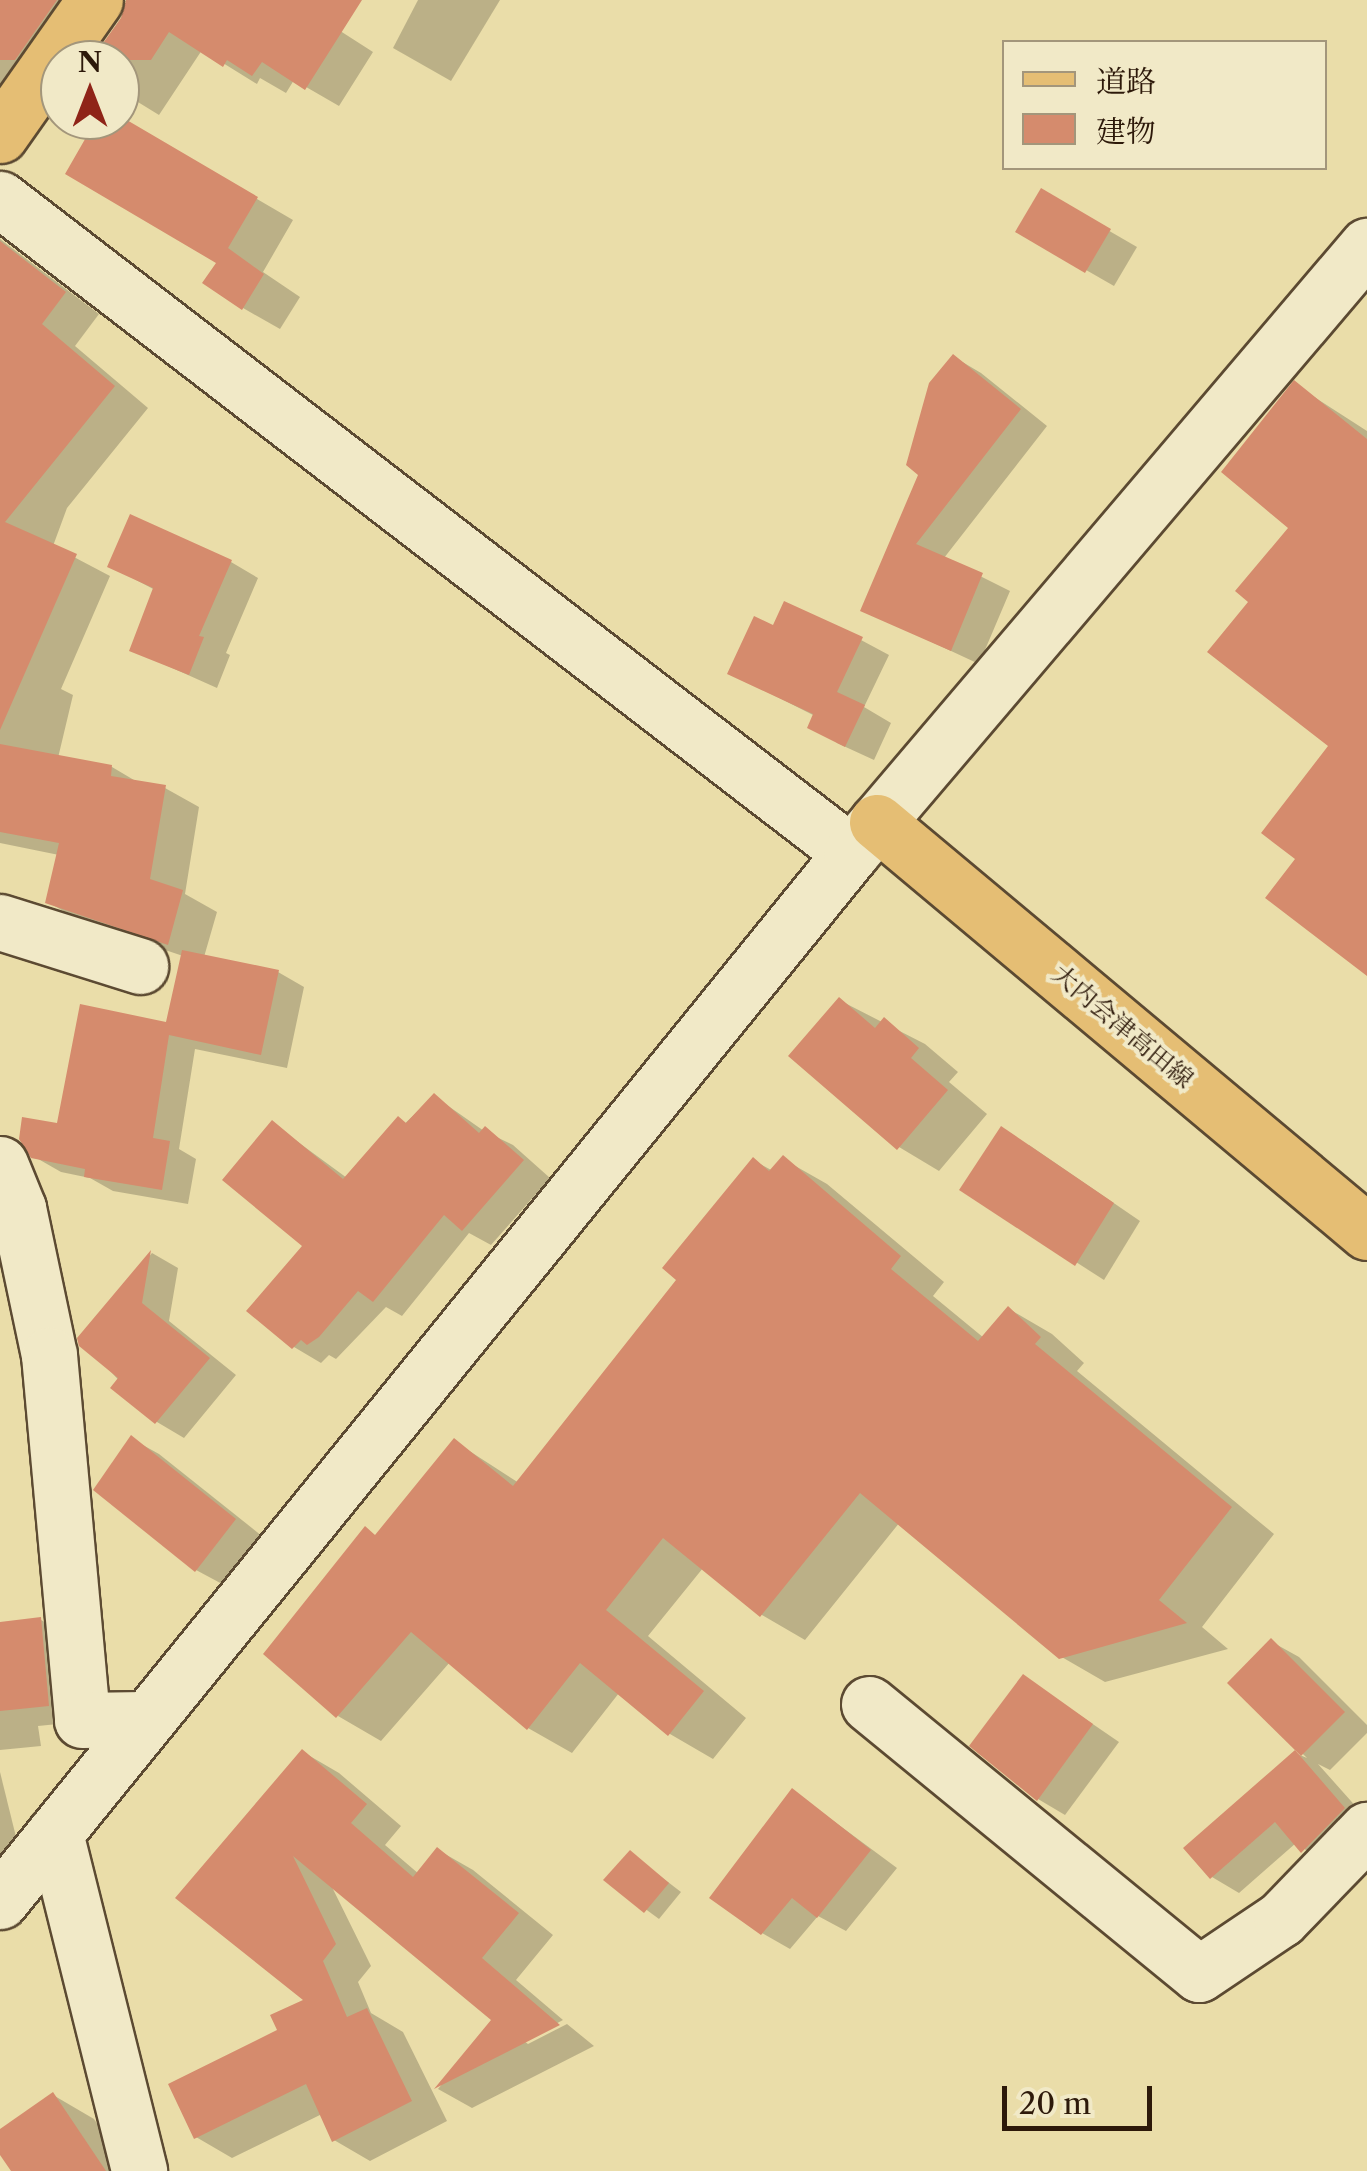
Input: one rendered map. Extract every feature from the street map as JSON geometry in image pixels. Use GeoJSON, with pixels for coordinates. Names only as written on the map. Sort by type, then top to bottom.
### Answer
{"type":"FeatureCollection","features":[{"type":"Feature","properties":{"kind":"main road"},"geometry":{"type":"LineString","coordinates":[[0,135],[95,0]]}},
{"type":"Feature","properties":{"kind":"main road","name":"大内会津高田線"},"geometry":{"type":"LineString","coordinates":[[864,837],[1367,1232]]}},
{"type":"Feature","properties":{"kind":"street"},"geometry":{"type":"LineString","coordinates":[[0,199],[864,837]]}},
{"type":"Feature","properties":{"kind":"street"},"geometry":{"type":"LineString","coordinates":[[0,1900],[864,837],[1367,246]]}},
{"type":"Feature","properties":{"kind":"street"},"geometry":{"type":"LineString","coordinates":[[0,922],[140,966]]}},
{"type":"Feature","properties":{"kind":"street"},"geometry":{"type":"LineString","coordinates":[[0,1164],[18,1208],[49,1355],[82,1720],[144,1719]]}},
{"type":"Feature","properties":{"kind":"street"},"geometry":{"type":"LineString","coordinates":[[870,1704],[1199,1974],[1280,1919],[1367,1830]]}},
{"type":"Feature","properties":{"kind":"street"},"geometry":{"type":"LineString","coordinates":[[55,1833],[139,2171]]}},
{"type":"Feature","properties":{"kind":"building"},"geometry":{"type":"Polygon","coordinates":[[[0,0],[57,0],[15,60],[0,60],[0,0]]]}},
{"type":"Feature","properties":{"kind":"building"},"geometry":{"type":"Polygon","coordinates":[[[126,0],[362,0],[305,90],[262,62],[252,76],[227,60],[223,67],[169,32],[151,60],[140,60],[140,40],[105,40],[121,18],[126,0]]]}},
{"type":"Feature","properties":{"kind":"building"},"geometry":{"type":"Polygon","coordinates":[[[140,128],[258,197],[228,248],[264,274],[242,310],[202,283],[216,263],[65,174],[85,140],[140,140],[140,128]]]}},
{"type":"Feature","properties":{"kind":"building"},"geometry":{"type":"Polygon","coordinates":[[[1041,188],[1111,229],[1085,273],[1015,232],[1041,188]]]}},
{"type":"Feature","properties":{"kind":"building"},"geometry":{"type":"Polygon","coordinates":[[[0,241],[66,292],[42,324],[115,386],[5,522],[77,554],[0,730],[0,241]]]}},
{"type":"Feature","properties":{"kind":"building"},"geometry":{"type":"Polygon","coordinates":[[[953,354],[1021,409],[916,544],[983,573],[951,651],[860,611],[918,475],[906,465],[929,383],[953,354]]]}},
{"type":"Feature","properties":{"kind":"building"},"geometry":{"type":"Polygon","coordinates":[[[1294,380],[1367,439],[1367,976],[1265,898],[1295,859],[1261,833],[1328,746],[1207,652],[1248,602],[1235,591],[1288,528],[1221,472],[1294,380]]]}},
{"type":"Feature","properties":{"kind":"building"},"geometry":{"type":"Polygon","coordinates":[[[130,514],[232,560],[199,636],[204,637],[189,675],[129,651],[153,588],[107,567],[130,514]]]}},
{"type":"Feature","properties":{"kind":"building"},"geometry":{"type":"Polygon","coordinates":[[[784,601],[863,637],[837,692],[865,705],[845,747],[807,728],[813,714],[727,674],[754,616],[773,625],[784,601]]]}},
{"type":"Feature","properties":{"kind":"building"},"geometry":{"type":"Polygon","coordinates":[[[0,744],[112,765],[111,776],[166,785],[150,879],[183,890],[168,945],[45,903],[59,843],[0,832],[0,744]]]}},
{"type":"Feature","properties":{"kind":"building"},"geometry":{"type":"Polygon","coordinates":[[[182,950],[279,970],[261,1055],[169,1035],[153,1138],[170,1141],[162,1190],[84,1177],[85,1169],[31,1158],[19,1139],[22,1117],[57,1123],[80,1004],[166,1022],[182,950]]]}},
{"type":"Feature","properties":{"kind":"building"},"geometry":{"type":"Polygon","coordinates":[[[839,997],[875,1028],[884,1017],[919,1048],[911,1058],[948,1090],[897,1150],[788,1056],[839,997]]]}},
{"type":"Feature","properties":{"kind":"building"},"geometry":{"type":"Polygon","coordinates":[[[434,1093],[479,1133],[485,1126],[524,1160],[462,1231],[444,1215],[373,1302],[358,1291],[319,1337],[307,1345],[301,1340],[292,1349],[246,1311],[302,1246],[222,1180],[272,1120],[343,1179],[398,1116],[406,1123],[434,1093]]]}},
{"type":"Feature","properties":{"kind":"building"},"geometry":{"type":"Polygon","coordinates":[[[1001,1126],[1114,1203],[1075,1266],[959,1190],[1001,1126]]]}},
{"type":"Feature","properties":{"kind":"building"},"geometry":{"type":"Polygon","coordinates":[[[783,1155],[901,1256],[891,1269],[978,1341],[1008,1306],[1041,1337],[1035,1344],[1232,1507],[1159,1600],[1187,1623],[1059,1659],[860,1493],[760,1617],[663,1538],[606,1610],[704,1691],[668,1736],[580,1663],[527,1730],[411,1632],[336,1718],[263,1654],[365,1526],[375,1535],[454,1438],[513,1486],[676,1280],[662,1268],[753,1157],[769,1171],[783,1155]]]}},
{"type":"Feature","properties":{"kind":"building"},"geometry":{"type":"Polygon","coordinates":[[[151,1250],[142,1303],[210,1358],[155,1424],[110,1388],[118,1378],[79,1346],[77,1338],[151,1250]]]}},
{"type":"Feature","properties":{"kind":"building"},"geometry":{"type":"Polygon","coordinates":[[[131,1435],[236,1519],[195,1572],[93,1490],[131,1435]]]}},
{"type":"Feature","properties":{"kind":"building"},"geometry":{"type":"Polygon","coordinates":[[[41,1617],[49,1706],[0,1711],[0,1622],[41,1617]]]}},
{"type":"Feature","properties":{"kind":"building"},"geometry":{"type":"Polygon","coordinates":[[[1271,1638],[1345,1712],[1301,1756],[1227,1683],[1271,1638]]]}},
{"type":"Feature","properties":{"kind":"building"},"geometry":{"type":"Polygon","coordinates":[[[1023,1674],[1093,1724],[1037,1801],[969,1746],[1023,1674]]]}},
{"type":"Feature","properties":{"kind":"building"},"geometry":{"type":"Polygon","coordinates":[[[302,1749],[367,1804],[351,1823],[413,1877],[437,1847],[519,1913],[482,1958],[560,2025],[434,2089],[491,2020],[293,1856],[336,1944],[323,1961],[347,2017],[367,2008],[412,2101],[332,2142],[306,2084],[194,2139],[168,2084],[277,2030],[270,2015],[303,2000],[175,1898],[302,1749]]]}},
{"type":"Feature","properties":{"kind":"building"},"geometry":{"type":"Polygon","coordinates":[[[1295,1750],[1345,1808],[1301,1853],[1275,1822],[1210,1879],[1183,1848],[1295,1750]]]}},
{"type":"Feature","properties":{"kind":"building"},"geometry":{"type":"Polygon","coordinates":[[[792,1788],[871,1850],[817,1918],[792,1898],[761,1935],[709,1898],[792,1788]]]}},
{"type":"Feature","properties":{"kind":"building"},"geometry":{"type":"Polygon","coordinates":[[[630,1850],[669,1883],[644,1913],[603,1880],[630,1850]]]}},
{"type":"Feature","properties":{"kind":"building"},"geometry":{"type":"Polygon","coordinates":[[[53,2092],[106,2171],[11,2171],[0,2155],[0,2129],[53,2092]]]}}]}
